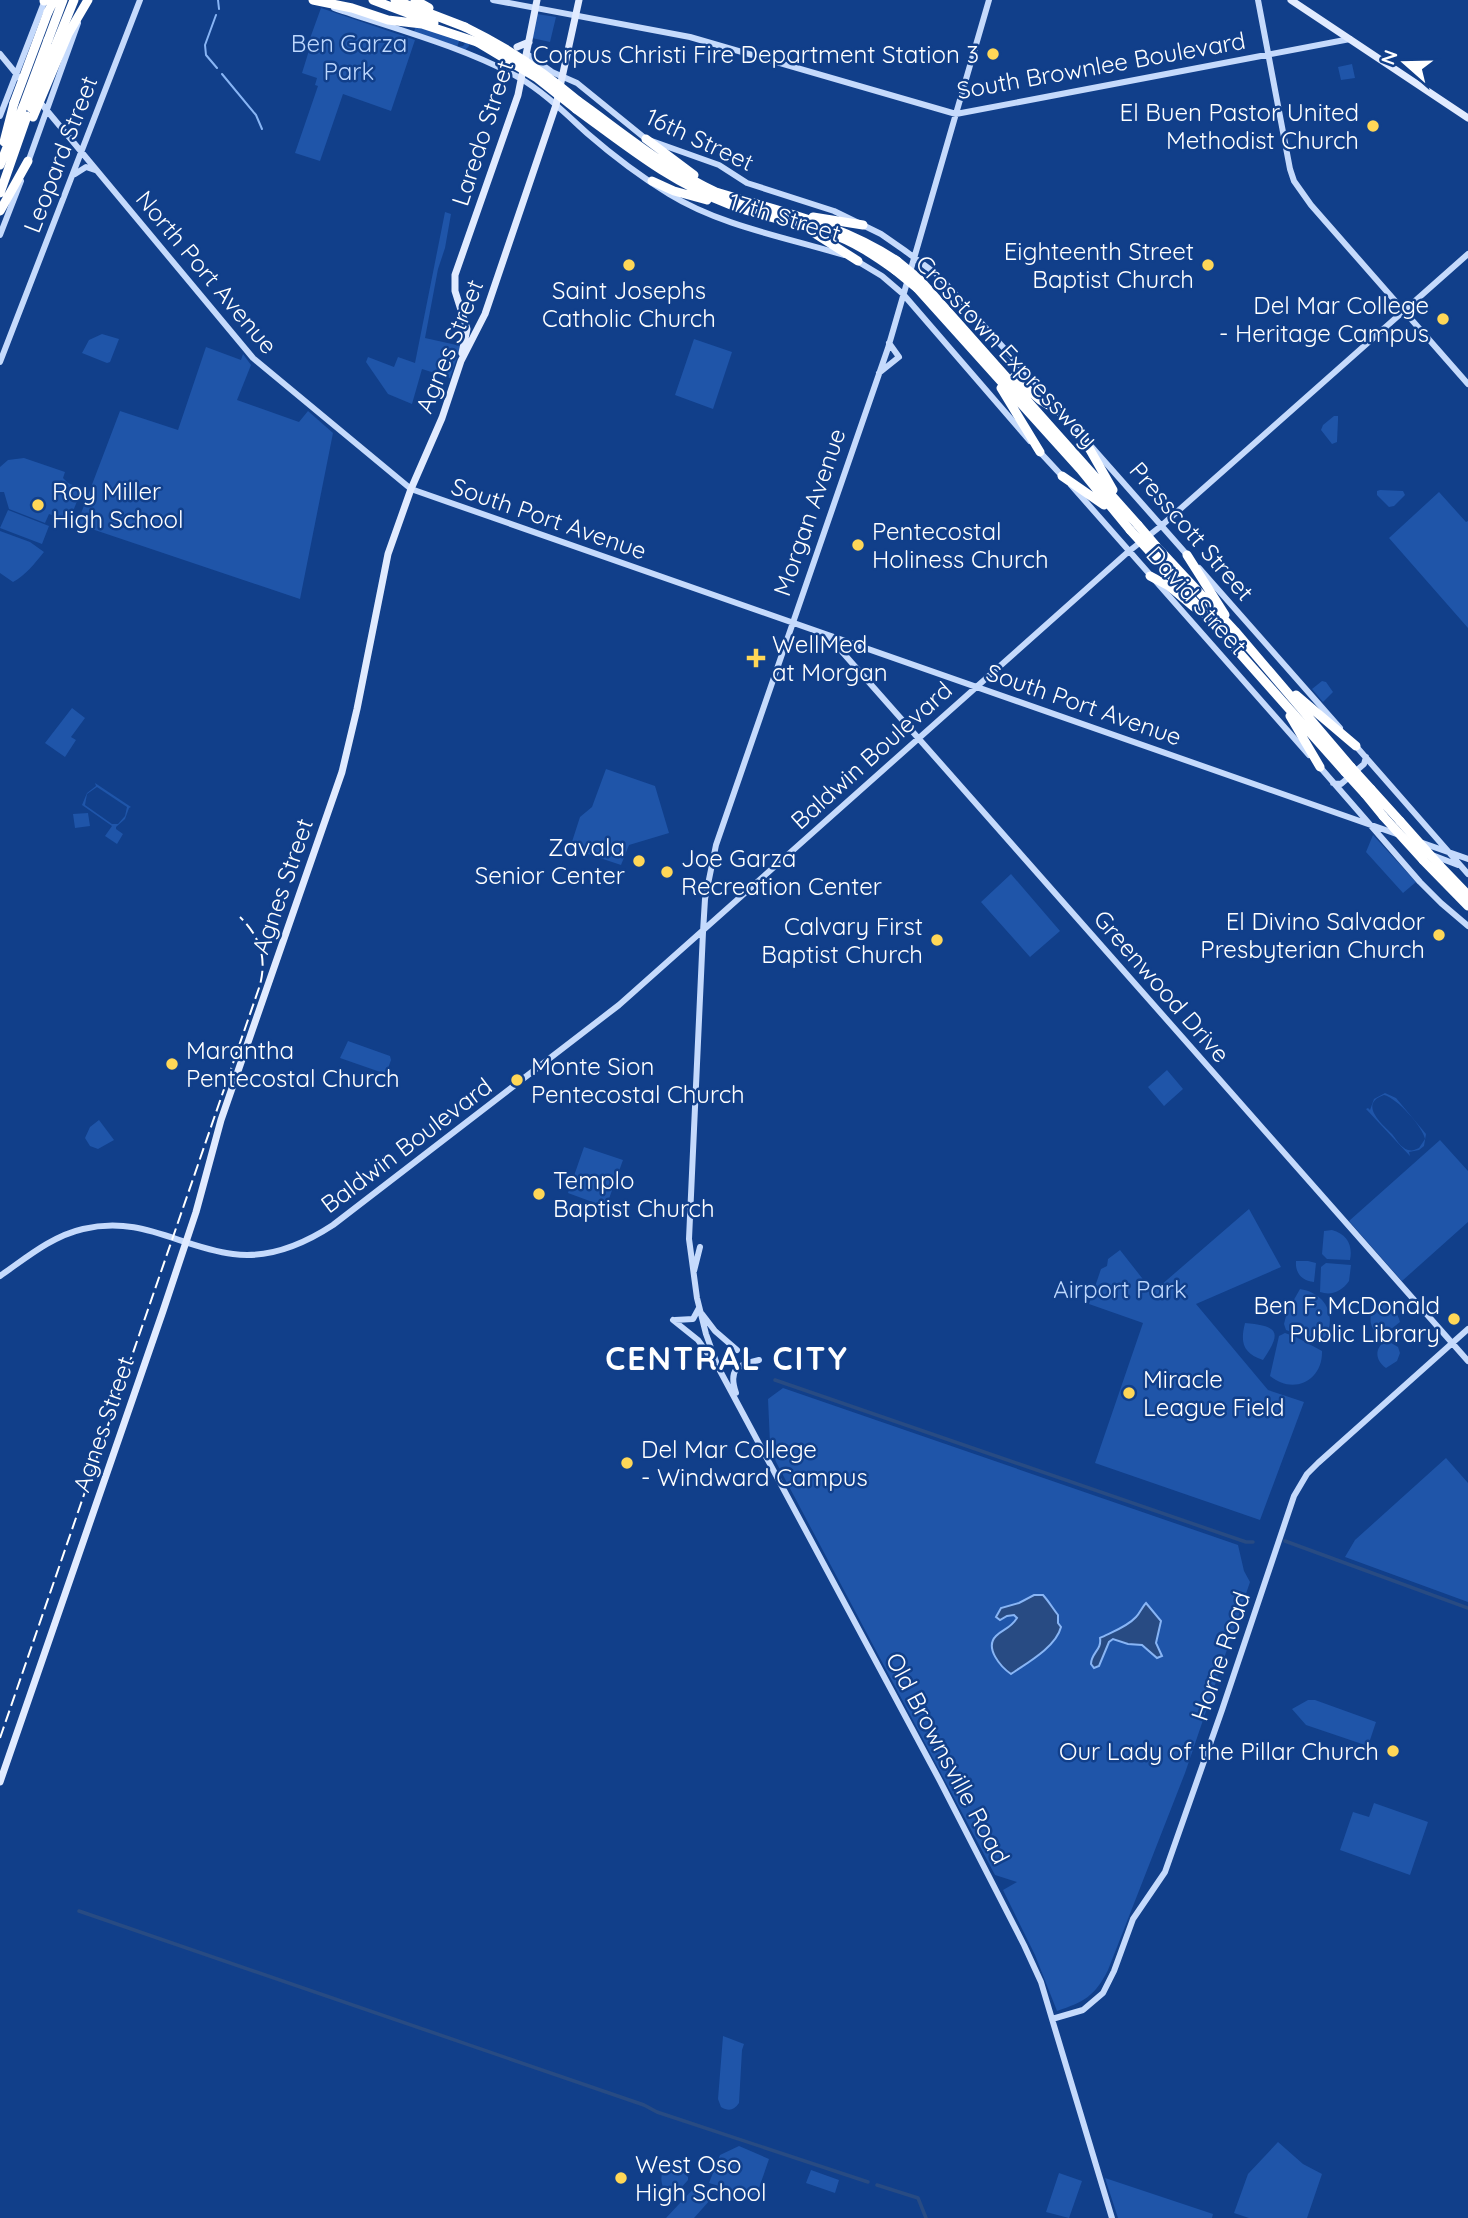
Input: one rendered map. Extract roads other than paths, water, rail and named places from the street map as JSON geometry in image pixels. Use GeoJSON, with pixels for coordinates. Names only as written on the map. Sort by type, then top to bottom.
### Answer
{"type":"FeatureCollection","features":[{"type":"Feature","properties":{"kind":"highway"},"geometry":{"type":"LineString","coordinates":[[0,165],[53,0]]}},
{"type":"Feature","properties":{"kind":"highway"},"geometry":{"type":"LineString","coordinates":[[30,117],[63,0]]}},
{"type":"Feature","properties":{"kind":"highway"},"geometry":{"type":"LineString","coordinates":[[0,139],[74,0]]}},
{"type":"Feature","properties":{"kind":"highway"},"geometry":{"type":"LineString","coordinates":[[0,193],[30,117],[85,0]]}},
{"type":"Feature","properties":{"kind":"highway"},"geometry":{"type":"LineString","coordinates":[[313,0],[352,8],[388,20],[463,33]]}},
{"type":"Feature","properties":{"kind":"highway"},"geometry":{"type":"LineString","coordinates":[[373,0],[463,33]]}},
{"type":"Feature","properties":{"kind":"highway","name":"Crosstown Expressway"},"geometry":{"type":"LineString","coordinates":[[395,0],[463,33],[503,47],[548,76],[573,107]]}},
{"type":"Feature","properties":{"kind":"highway"},"geometry":{"type":"LineString","coordinates":[[415,0],[463,33]]}},
{"type":"Feature","properties":{"kind":"highway","name":"Crosstown Expressway"},"geometry":{"type":"LineString","coordinates":[[463,33],[537,78],[573,107],[685,176],[733,201],[830,233],[896,265],[918,284],[1132,527],[1235,631],[1348,769]]}},
{"type":"Feature","properties":{"kind":"highway"},"geometry":{"type":"LineString","coordinates":[[0,156],[18,105]]}},
{"type":"Feature","properties":{"kind":"highway"},"geometry":{"type":"LineString","coordinates":[[646,139],[733,201]]}},
{"type":"Feature","properties":{"kind":"highway"},"geometry":{"type":"LineString","coordinates":[[0,211],[29,161]]}},
{"type":"Feature","properties":{"kind":"highway"},"geometry":{"type":"LineString","coordinates":[[652,181],[674,191],[733,201]]}},
{"type":"Feature","properties":{"kind":"highway"},"geometry":{"type":"LineString","coordinates":[[786,217],[858,261]]}},
{"type":"Feature","properties":{"kind":"highway"},"geometry":{"type":"LineString","coordinates":[[786,217],[863,225]]}},
{"type":"Feature","properties":{"kind":"highway"},"geometry":{"type":"LineString","coordinates":[[987,363],[1060,412]]}},
{"type":"Feature","properties":{"kind":"highway"},"geometry":{"type":"LineString","coordinates":[[987,363],[1040,452]]}},
{"type":"Feature","properties":{"kind":"highway","name":"Crosstown Expressway"},"geometry":{"type":"LineString","coordinates":[[987,363],[1122,507],[1132,527]]}},
{"type":"Feature","properties":{"kind":"highway"},"geometry":{"type":"LineString","coordinates":[[1082,435],[1122,507]]}},
{"type":"Feature","properties":{"kind":"highway"},"geometry":{"type":"LineString","coordinates":[[1062,476],[1096,498],[1132,527]]}},
{"type":"Feature","properties":{"kind":"highway","name":"Crosstown Expressway"},"geometry":{"type":"LineString","coordinates":[[1153,549],[1272,688],[1468,895]]}},
{"type":"Feature","properties":{"kind":"highway"},"geometry":{"type":"LineString","coordinates":[[1187,555],[1235,631]]}},
{"type":"Feature","properties":{"kind":"highway"},"geometry":{"type":"LineString","coordinates":[[1150,576],[1169,586],[1223,633]]}},
{"type":"Feature","properties":{"kind":"highway"},"geometry":{"type":"LineString","coordinates":[[1270,671],[1356,746]]}},
{"type":"Feature","properties":{"kind":"highway"},"geometry":{"type":"LineString","coordinates":[[1272,688],[1320,767]]}},
{"type":"Feature","properties":{"kind":"highway","name":"Crosstown Expressway"},"geometry":{"type":"LineString","coordinates":[[1368,792],[1383,816],[1468,906]]}},
{"type":"Feature","properties":{"kind":"main road"},"geometry":{"type":"LineString","coordinates":[[0,116],[44,0]]}},
{"type":"Feature","properties":{"kind":"main road"},"geometry":{"type":"LineString","coordinates":[[0,235],[48,112],[85,0]]}},
{"type":"Feature","properties":{"kind":"main road","name":"Leopard Street"},"geometry":{"type":"LineString","coordinates":[[0,362],[140,0]]}},
{"type":"Feature","properties":{"kind":"main road","name":"Crosstown Expressway"},"geometry":{"type":"LineString","coordinates":[[313,0],[464,53],[522,79],[548,99],[573,107],[589,134],[652,181]]}},
{"type":"Feature","properties":{"kind":"main road","name":"South Brownlee Boulevard"},"geometry":{"type":"LineString","coordinates":[[492,0],[536,4],[576,16],[690,37],[956,114],[1350,39]]}},
{"type":"Feature","properties":{"kind":"main road","name":"Agnes Street"},"geometry":{"type":"LineString","coordinates":[[0,1782],[186,1241],[218,1128],[342,772],[358,706],[385,567],[411,489],[442,418],[461,360],[485,314],[557,101],[579,0]]}},
{"type":"Feature","properties":{"kind":"main road","name":"Morgan Avenue"},"geometry":{"type":"LineString","coordinates":[[706,1334],[693,1276],[689,1239],[705,899],[713,852],[889,343],[989,0]]}},
{"type":"Feature","properties":{"kind":"main road"},"geometry":{"type":"LineString","coordinates":[[1258,0],[1294,181],[1311,205],[1468,384]]}},
{"type":"Feature","properties":{"kind":"main road"},"geometry":{"type":"LineString","coordinates":[[1291,0],[1468,118]]}},
{"type":"Feature","properties":{"kind":"main road","name":"Laredo Street"},"geometry":{"type":"LineString","coordinates":[[461,360],[467,329],[455,291],[455,275],[522,79],[536,4]]}},
{"type":"Feature","properties":{"kind":"main road"},"geometry":{"type":"LineString","coordinates":[[517,47],[529,41]]}},
{"type":"Feature","properties":{"kind":"main road","name":"North Port Avenue"},"geometry":{"type":"LineString","coordinates":[[0,54],[253,358],[411,489]]}},
{"type":"Feature","properties":{"kind":"main road"},"geometry":{"type":"LineString","coordinates":[[24,56],[24,67],[44,91],[49,94],[55,89]]}},
{"type":"Feature","properties":{"kind":"main road"},"geometry":{"type":"LineString","coordinates":[[526,58],[537,61],[564,77]]}},
{"type":"Feature","properties":{"kind":"main road","name":"16th Street"},"geometry":{"type":"LineString","coordinates":[[564,77],[577,83],[646,139],[719,165],[747,183],[834,211]]}},
{"type":"Feature","properties":{"kind":"main road"},"geometry":{"type":"LineString","coordinates":[[573,107],[565,107],[571,87],[577,83]]}},
{"type":"Feature","properties":{"kind":"main road"},"geometry":{"type":"LineString","coordinates":[[41,128],[49,123],[59,125]]}},
{"type":"Feature","properties":{"kind":"main road"},"geometry":{"type":"LineString","coordinates":[[67,188],[74,175],[84,167],[101,175]]}},
{"type":"Feature","properties":{"kind":"main road","name":"17th Street"},"geometry":{"type":"LineString","coordinates":[[652,181],[667,193],[706,213],[858,261],[903,294]]}},
{"type":"Feature","properties":{"kind":"main road","name":"Presscott Street"},"geometry":{"type":"LineString","coordinates":[[834,211],[863,225],[939,276],[1466,870]]}},
{"type":"Feature","properties":{"kind":"main road","name":"Baldwin Boulevard"},"geometry":{"type":"LineString","coordinates":[[0,1276],[44,1245],[82,1229],[116,1225],[141,1227],[235,1255],[291,1248],[333,1225],[619,1005],[1468,254]]}},
{"type":"Feature","properties":{"kind":"main road","name":"David Street"},"geometry":{"type":"LineString","coordinates":[[903,294],[1370,825],[1441,904],[1468,926]]}},
{"type":"Feature","properties":{"kind":"main road"},"geometry":{"type":"LineString","coordinates":[[878,374],[899,357],[889,343]]}},
{"type":"Feature","properties":{"kind":"main road","name":"South Port Avenue"},"geometry":{"type":"LineString","coordinates":[[411,489],[1468,859]]}},
{"type":"Feature","properties":{"kind":"main road","name":"Greenwood Drive"},"geometry":{"type":"LineString","coordinates":[[828,635],[1468,1361]]}},
{"type":"Feature","properties":{"kind":"main road"},"geometry":{"type":"LineString","coordinates":[[1333,783],[1341,784],[1364,764],[1366,757]]}},
{"type":"Feature","properties":{"kind":"main road"},"geometry":{"type":"LineString","coordinates":[[1398,856],[1399,851],[1406,846],[1466,870]]}},
{"type":"Feature","properties":{"kind":"main road"},"geometry":{"type":"LineString","coordinates":[[693,1276],[700,1247]]}},
{"type":"Feature","properties":{"kind":"main road"},"geometry":{"type":"LineString","coordinates":[[718,1367],[698,1340],[673,1320],[693,1319],[700,1310],[715,1331],[737,1350]]}},
{"type":"Feature","properties":{"kind":"main road","name":"Horne Road"},"geometry":{"type":"LineString","coordinates":[[1052,2019],[1085,2009],[1103,1993],[1133,1919],[1165,1872],[1301,1481],[1468,1329]]}},
{"type":"Feature","properties":{"kind":"main road","name":"Old Brownsville Road"},"geometry":{"type":"LineString","coordinates":[[706,1334],[718,1367],[983,1864],[1041,1982],[1112,2218]]}},
{"type":"Feature","properties":{"kind":"main road"},"geometry":{"type":"LineString","coordinates":[[742,1412],[732,1381],[733,1375],[739,1366],[760,1360]]}},
{"type":"Feature","properties":{"kind":"waterway"},"geometry":{"type":"LineString","coordinates":[[218,0],[219,9]]}},
{"type":"Feature","properties":{"kind":"waterway"},"geometry":{"type":"LineString","coordinates":[[216,15],[205,45],[206,55],[217,68]]}},
{"type":"Feature","properties":{"kind":"waterway"},"geometry":{"type":"LineString","coordinates":[[222,74],[256,115],[262,129]]}},
{"type":"Feature","properties":{"kind":"waterway"},"geometry":{"type":"LineString","coordinates":[[775,1380],[1246,1542],[1253,1542]]}},
{"type":"Feature","properties":{"kind":"waterway"},"geometry":{"type":"LineString","coordinates":[[1285,1541],[1468,1608]]}},
{"type":"Feature","properties":{"kind":"waterway"},"geometry":{"type":"LineString","coordinates":[[79,1911],[644,2105],[657,2112],[868,2182]]}},
{"type":"Feature","properties":{"kind":"waterway"},"geometry":{"type":"LineString","coordinates":[[877,2185],[918,2198],[926,2218]]}},
{"type":"Feature","properties":{"kind":"railway"},"geometry":{"type":"LineString","coordinates":[[0,1738],[260,985],[263,965],[260,948],[253,932],[240,917]]}},
{"type":"Feature","properties":{"kind":"place","name":"Corpus Christi Fire Department Station 3"},"geometry":{"type":"Point","coordinates":[993,54]}},
{"type":"Feature","properties":{"kind":"place","name":"El Buen Pastor United Methodist Church"},"geometry":{"type":"Point","coordinates":[1373,126]}},
{"type":"Feature","properties":{"kind":"place","name":"Saint Josephs Catholic Church"},"geometry":{"type":"Point","coordinates":[629,265]}},
{"type":"Feature","properties":{"kind":"place","name":"Eighteenth Street Baptist Church"},"geometry":{"type":"Point","coordinates":[1208,265]}},
{"type":"Feature","properties":{"kind":"place","name":"Del Mar College - Heritage Campus"},"geometry":{"type":"Point","coordinates":[1443,319]}},
{"type":"Feature","properties":{"kind":"place","name":"Roy Miller High School"},"geometry":{"type":"Point","coordinates":[38,505]}},
{"type":"Feature","properties":{"kind":"place","name":"Pentecostal Holiness Church"},"geometry":{"type":"Point","coordinates":[858,545]}},
{"type":"Feature","properties":{"kind":"place","name":"WellMed at Morgan"},"geometry":{"type":"Point","coordinates":[756,658]}},
{"type":"Feature","properties":{"kind":"place","name":"Zavala Senior Center"},"geometry":{"type":"Point","coordinates":[639,861]}},
{"type":"Feature","properties":{"kind":"place","name":"Joe Garza Recreation Center"},"geometry":{"type":"Point","coordinates":[667,872]}},
{"type":"Feature","properties":{"kind":"place","name":"El Divino Salvador Presbyterian Church"},"geometry":{"type":"Point","coordinates":[1439,935]}},
{"type":"Feature","properties":{"kind":"place","name":"Calvary First Baptist Church"},"geometry":{"type":"Point","coordinates":[937,940]}},
{"type":"Feature","properties":{"kind":"place","name":"Marantha Pentecostal Church"},"geometry":{"type":"Point","coordinates":[172,1064]}},
{"type":"Feature","properties":{"kind":"place","name":"Monte Sion Pentecostal Church"},"geometry":{"type":"Point","coordinates":[517,1080]}},
{"type":"Feature","properties":{"kind":"place","name":"Templo Baptist Church"},"geometry":{"type":"Point","coordinates":[539,1194]}},
{"type":"Feature","properties":{"kind":"place","name":"Ben F. McDonald Public Library"},"geometry":{"type":"Point","coordinates":[1454,1319]}},
{"type":"Feature","properties":{"kind":"place","name":"Miracle League Field"},"geometry":{"type":"Point","coordinates":[1129,1393]}},
{"type":"Feature","properties":{"kind":"place","name":"Del Mar College - Windward Campus"},"geometry":{"type":"Point","coordinates":[627,1463]}},
{"type":"Feature","properties":{"kind":"place","name":"Our Lady of the Pillar Church"},"geometry":{"type":"Point","coordinates":[1393,1751]}},
{"type":"Feature","properties":{"kind":"place","name":"West Oso High School"},"geometry":{"type":"Point","coordinates":[621,2178]}},
{"type":"Feature","properties":{"kind":"district","name":"CENTRAL CITY"},"geometry":{"type":"Point","coordinates":[727,1358]}},
{"type":"Feature","properties":{"kind":"park label","name":"Ben Garza Park"},"geometry":{"type":"Point","coordinates":[349,57]}},
{"type":"Feature","properties":{"kind":"park label","name":"Airport Park"},"geometry":{"type":"Point","coordinates":[1120,1289]}}]}
